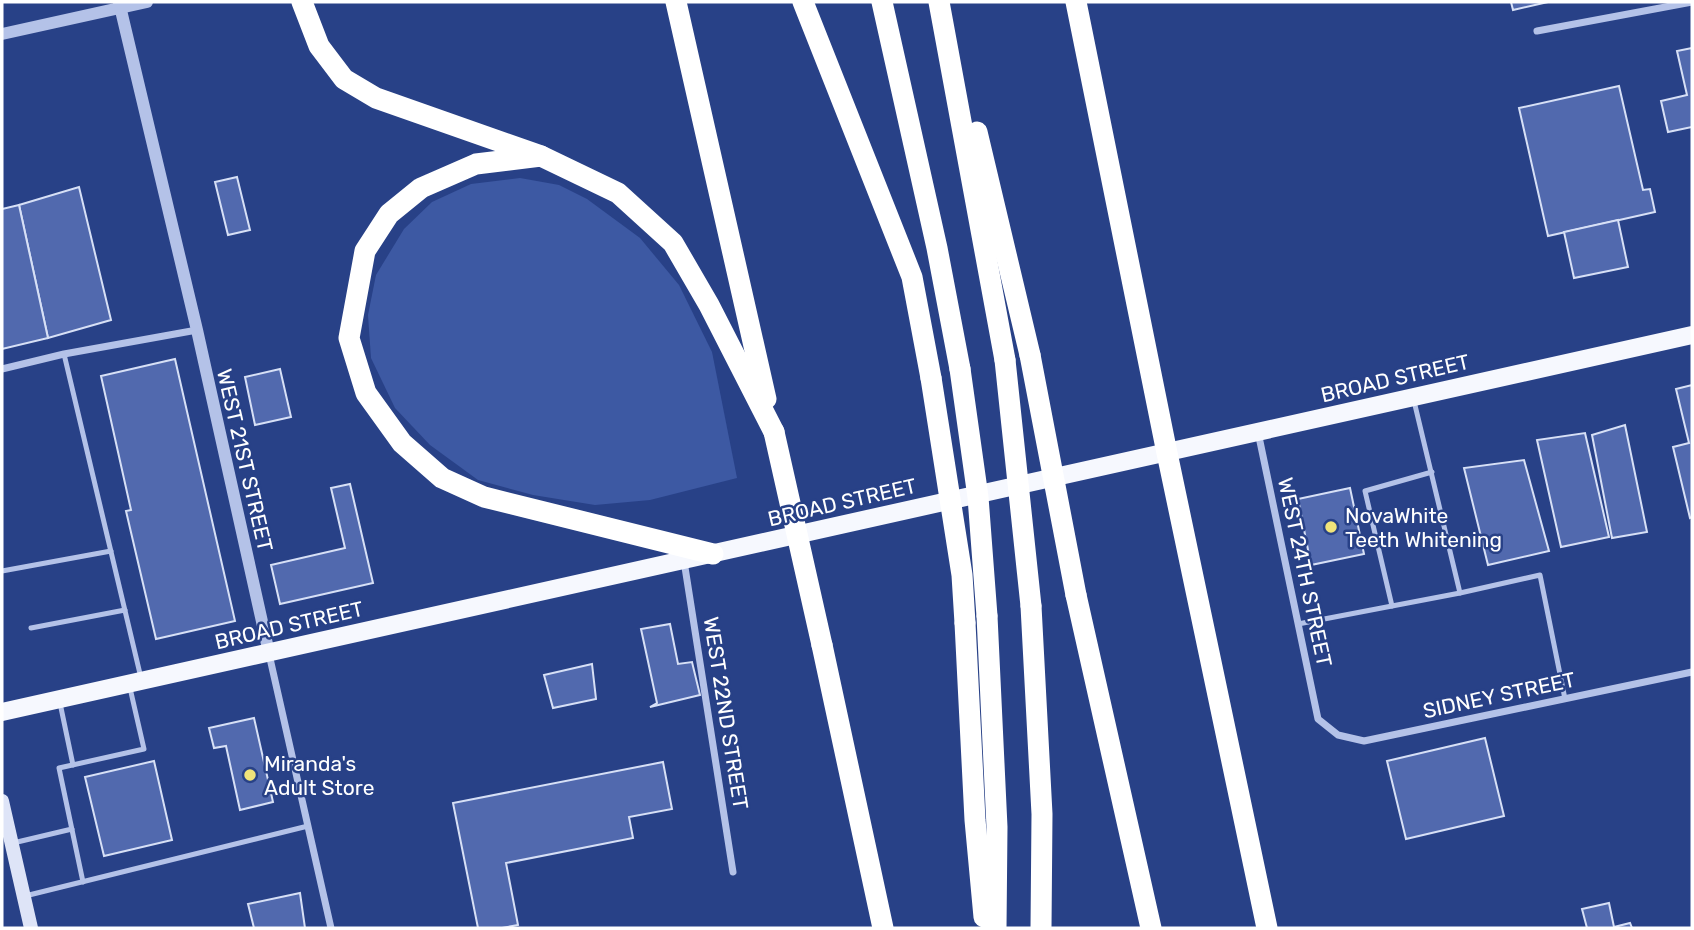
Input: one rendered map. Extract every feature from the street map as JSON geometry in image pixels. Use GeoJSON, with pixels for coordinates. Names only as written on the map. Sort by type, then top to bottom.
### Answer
{"type":"FeatureCollection","features":[{"type":"Feature","properties":{"kind":"highway"},"geometry":{"type":"LineString","coordinates":[[302,2],[319,46],[344,79],[376,98],[541,156],[618,193],[673,243],[709,305],[774,432]]}},
{"type":"Feature","properties":{"kind":"highway"},"geometry":{"type":"LineString","coordinates":[[676,2],[822,645],[883,928]]}},
{"type":"Feature","properties":{"kind":"highway"},"geometry":{"type":"LineString","coordinates":[[803,2],[912,277],[962,575],[975,820],[985,928]]}},
{"type":"Feature","properties":{"kind":"highway"},"geometry":{"type":"LineString","coordinates":[[882,2],[937,248],[960,369],[978,497],[997,827],[996,928]]}},
{"type":"Feature","properties":{"kind":"highway"},"geometry":{"type":"LineString","coordinates":[[939,2],[1005,360],[1031,606],[1042,814],[1041,928]]}},
{"type":"Feature","properties":{"kind":"highway"},"geometry":{"type":"LineString","coordinates":[[945,2],[1030,355],[1076,595],[1151,928]]}},
{"type":"Feature","properties":{"kind":"highway"},"geometry":{"type":"LineString","coordinates":[[1076,2],[1267,928]]}},
{"type":"Feature","properties":{"kind":"highway"},"geometry":{"type":"LineString","coordinates":[[541,156],[476,164],[421,188],[388,214],[365,251],[349,338],[366,393],[402,443],[442,478],[484,497],[713,554]]}},
{"type":"Feature","properties":{"kind":"main road","name":"BROAD STREET"},"geometry":{"type":"LineString","coordinates":[[2,712],[1692,335]]}},
{"type":"Feature","properties":{"kind":"main road"},"geometry":{"type":"LineString","coordinates":[[2,801],[31,928]]}},
{"type":"Feature","properties":{"kind":"street"},"geometry":{"type":"LineString","coordinates":[[2,34],[120,5],[147,2]]}},
{"type":"Feature","properties":{"kind":"street"},"geometry":{"type":"LineString","coordinates":[[1537,30],[1692,2]]}},
{"type":"Feature","properties":{"kind":"street","name":"WEST 21ST STREET"},"geometry":{"type":"LineString","coordinates":[[120,5],[197,330],[331,928]]}},
{"type":"Feature","properties":{"kind":"street"},"geometry":{"type":"LineString","coordinates":[[2,369],[64,354],[197,330]]}},
{"type":"Feature","properties":{"kind":"street","name":"WEST 24TH STREET"},"geometry":{"type":"LineString","coordinates":[[1258,432],[1318,719]]}},
{"type":"Feature","properties":{"kind":"street","name":"WEST 22ND STREET"},"geometry":{"type":"LineString","coordinates":[[684,561],[733,872]]}},
{"type":"Feature","properties":{"kind":"street","name":"SIDNEY STREET"},"geometry":{"type":"LineString","coordinates":[[1318,719],[1338,735],[1364,741],[1692,672]]}},
{"type":"Feature","properties":{"kind":"lane"},"geometry":{"type":"LineString","coordinates":[[64,354],[125,610],[144,749],[59,768],[83,882]]}},
{"type":"Feature","properties":{"kind":"lane"},"geometry":{"type":"LineString","coordinates":[[1414,397],[1460,593]]}},
{"type":"Feature","properties":{"kind":"lane"},"geometry":{"type":"LineString","coordinates":[[1392,606],[1365,491],[1432,472]]}},
{"type":"Feature","properties":{"kind":"lane"},"geometry":{"type":"LineString","coordinates":[[2,572],[111,551]]}},
{"type":"Feature","properties":{"kind":"lane"},"geometry":{"type":"LineString","coordinates":[[1298,624],[1540,575],[1565,699]]}},
{"type":"Feature","properties":{"kind":"lane"},"geometry":{"type":"LineString","coordinates":[[30,628],[125,610]]}},
{"type":"Feature","properties":{"kind":"lane"},"geometry":{"type":"LineString","coordinates":[[59,699],[73,765]]}},
{"type":"Feature","properties":{"kind":"lane"},"geometry":{"type":"LineString","coordinates":[[24,897],[308,826]]}},
{"type":"Feature","properties":{"kind":"lane"},"geometry":{"type":"LineString","coordinates":[[11,844],[72,829]]}},
{"type":"Feature","properties":{"kind":"shaded area"},"geometry":{"type":"Polygon","coordinates":[[[520,178],[559,185],[587,199],[640,238],[679,285],[712,352],[737,478],[650,500],[595,505],[533,495],[478,480],[430,445],[395,408],[371,358],[368,315],[376,275],[404,229],[432,202],[471,184],[520,178]]]}},
{"type":"Feature","properties":{"kind":"building"},"geometry":{"type":"Polygon","coordinates":[[[1511,2],[1548,2],[1513,10],[1511,2]]]}},
{"type":"Feature","properties":{"kind":"building"},"geometry":{"type":"Polygon","coordinates":[[[1692,48],[1692,127],[1668,132],[1661,101],[1687,95],[1677,51],[1692,48]]]}},
{"type":"Feature","properties":{"kind":"building"},"geometry":{"type":"Polygon","coordinates":[[[1619,86],[1643,190],[1650,189],[1655,212],[1548,236],[1519,108],[1619,86]]]}},
{"type":"Feature","properties":{"kind":"building"},"geometry":{"type":"Polygon","coordinates":[[[237,177],[250,230],[228,235],[215,182],[237,177]]]}},
{"type":"Feature","properties":{"kind":"building"},"geometry":{"type":"Polygon","coordinates":[[[79,187],[111,320],[48,338],[19,205],[79,187]]]}},
{"type":"Feature","properties":{"kind":"building"},"geometry":{"type":"Polygon","coordinates":[[[19,205],[48,338],[2,349],[2,209],[19,205]]]}},
{"type":"Feature","properties":{"kind":"building"},"geometry":{"type":"Polygon","coordinates":[[[1618,220],[1628,267],[1574,278],[1564,232],[1618,220]]]}},
{"type":"Feature","properties":{"kind":"building"},"geometry":{"type":"Polygon","coordinates":[[[175,359],[235,621],[156,639],[126,511],[131,510],[101,376],[175,359]]]}},
{"type":"Feature","properties":{"kind":"building"},"geometry":{"type":"Polygon","coordinates":[[[280,369],[291,417],[255,425],[245,377],[280,369]]]}},
{"type":"Feature","properties":{"kind":"building"},"geometry":{"type":"Polygon","coordinates":[[[1692,385],[1690,518],[1673,447],[1689,443],[1676,389],[1692,385]]]}},
{"type":"Feature","properties":{"kind":"building"},"geometry":{"type":"Polygon","coordinates":[[[1625,425],[1647,532],[1612,538],[1592,435],[1625,425]]]}},
{"type":"Feature","properties":{"kind":"building"},"geometry":{"type":"Polygon","coordinates":[[[1585,433],[1609,537],[1561,547],[1537,440],[1585,433]]]}},
{"type":"Feature","properties":{"kind":"building"},"geometry":{"type":"Polygon","coordinates":[[[1524,460],[1549,551],[1488,565],[1464,468],[1524,460]]]}},
{"type":"Feature","properties":{"kind":"building"},"geometry":{"type":"Polygon","coordinates":[[[350,484],[373,583],[280,604],[271,565],[345,548],[331,488],[350,484]]]}},
{"type":"Feature","properties":{"kind":"building","name":"NovaWhite Teeth Whitening"},"geometry":{"type":"Polygon","coordinates":[[[1350,488],[1364,554],[1311,565],[1298,499],[1350,488]]]}},
{"type":"Feature","properties":{"kind":"building"},"geometry":{"type":"Polygon","coordinates":[[[670,624],[678,664],[692,662],[700,695],[650,707],[657,703],[641,629],[670,624]]]}},
{"type":"Feature","properties":{"kind":"building"},"geometry":{"type":"Polygon","coordinates":[[[592,664],[596,699],[553,708],[544,675],[592,664]]]}},
{"type":"Feature","properties":{"kind":"building","name":"Miranda's Adult Store"},"geometry":{"type":"Polygon","coordinates":[[[254,718],[273,802],[240,810],[226,746],[214,748],[209,728],[254,718]]]}},
{"type":"Feature","properties":{"kind":"building"},"geometry":{"type":"Polygon","coordinates":[[[1485,738],[1504,816],[1406,839],[1387,761],[1485,738]]]}},
{"type":"Feature","properties":{"kind":"building"},"geometry":{"type":"Polygon","coordinates":[[[154,761],[172,840],[104,856],[85,777],[154,761]]]}},
{"type":"Feature","properties":{"kind":"building"},"geometry":{"type":"Polygon","coordinates":[[[663,762],[672,809],[629,817],[633,838],[506,863],[518,925],[478,928],[453,803],[663,762]]]}},
{"type":"Feature","properties":{"kind":"building"},"geometry":{"type":"Polygon","coordinates":[[[300,893],[305,928],[254,928],[248,904],[300,893]]]}},
{"type":"Feature","properties":{"kind":"building"},"geometry":{"type":"Polygon","coordinates":[[[1609,903],[1614,927],[1630,923],[1632,928],[1587,928],[1582,909],[1609,903]]]}},
{"type":"Feature","properties":{"kind":"place","name":"NovaWhite Teeth Whitening"},"geometry":{"type":"Point","coordinates":[1331,527]}},
{"type":"Feature","properties":{"kind":"place","name":"Miranda's Adult Store"},"geometry":{"type":"Point","coordinates":[250,775]}}]}
